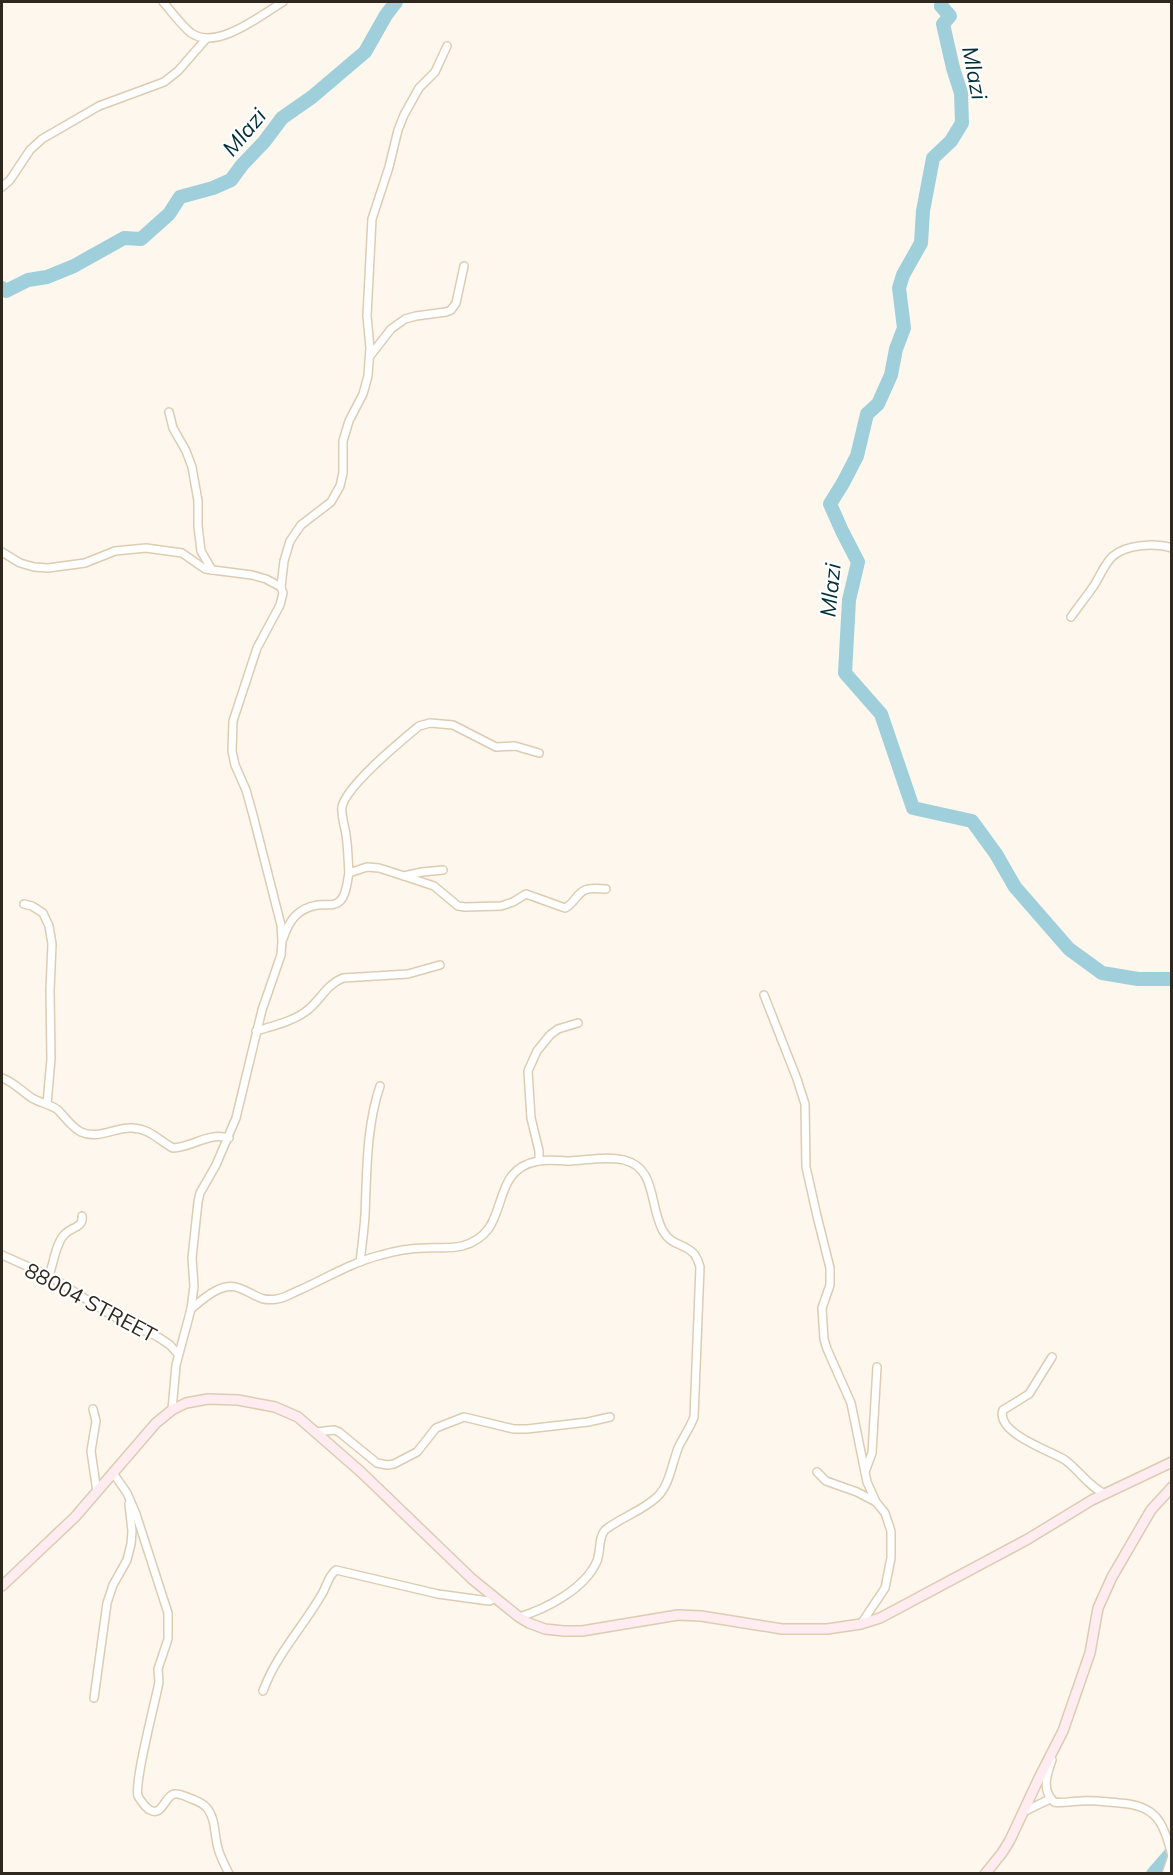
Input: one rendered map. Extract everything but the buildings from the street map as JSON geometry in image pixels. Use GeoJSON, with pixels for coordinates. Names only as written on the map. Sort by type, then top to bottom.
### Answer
{"type":"FeatureCollection","features":[{"type":"Feature","properties":{"kind":"street"},"geometry":{"type":"LineString","coordinates":[[164,2],[192,33],[206,39],[215,38],[241,27],[283,2]]}},
{"type":"Feature","properties":{"kind":"street"},"geometry":{"type":"LineString","coordinates":[[2,187],[10,180],[30,150],[42,140],[99,106],[164,82],[178,71],[206,39]]}},
{"type":"Feature","properties":{"kind":"street"},"geometry":{"type":"LineString","coordinates":[[282,941],[281,925],[268,871],[246,790],[235,765],[232,745],[234,721],[257,648],[280,605],[283,593],[281,587],[284,561],[290,541],[308,519],[336,496],[340,486],[343,473],[343,441],[349,421],[366,386],[370,356],[367,316],[370,229],[374,212],[404,115],[419,88],[435,72],[447,46]]}},
{"type":"Feature","properties":{"kind":"street"},"geometry":{"type":"LineString","coordinates":[[370,356],[391,329],[405,319],[451,310],[456,303],[464,266]]}},
{"type":"Feature","properties":{"kind":"street"},"geometry":{"type":"LineString","coordinates":[[169,412],[175,434],[186,451],[192,467],[198,501],[201,551],[212,570]]}},
{"type":"Feature","properties":{"kind":"street"},"geometry":{"type":"LineString","coordinates":[[1071,617],[1113,555],[1122,550],[1152,544],[1172,548]]}},
{"type":"Feature","properties":{"kind":"street"},"geometry":{"type":"LineString","coordinates":[[2,552],[20,563],[48,568],[85,563],[115,551],[146,548],[182,553],[201,566],[212,570],[252,575],[281,587]]}},
{"type":"Feature","properties":{"kind":"street"},"geometry":{"type":"LineString","coordinates":[[172,1410],[178,1354],[191,1309],[194,1287],[192,1258],[200,1192],[229,1138],[236,1118],[256,1031],[277,970],[282,941],[290,921],[309,908],[318,905],[333,905],[341,900],[345,892],[348,873],[346,832],[342,814],[343,804],[350,791],[419,726],[430,723],[453,725],[496,747],[515,746],[539,753]]}},
{"type":"Feature","properties":{"kind":"street"},"geometry":{"type":"LineString","coordinates":[[348,873],[367,867],[379,868],[429,883],[458,906],[471,908],[507,904],[526,894],[565,908],[570,906],[580,892],[586,889],[606,889]]}},
{"type":"Feature","properties":{"kind":"street"},"geometry":{"type":"LineString","coordinates":[[404,876],[443,870]]}},
{"type":"Feature","properties":{"kind":"street"},"geometry":{"type":"LineString","coordinates":[[24,904],[43,913],[49,926],[52,944],[51,1059],[47,1104]]}},
{"type":"Feature","properties":{"kind":"street"},"geometry":{"type":"LineString","coordinates":[[256,1031],[306,1012],[328,986],[337,980],[408,974],[440,965]]}},
{"type":"Feature","properties":{"kind":"street"},"geometry":{"type":"LineString","coordinates":[[764,995],[805,1104],[806,1167],[830,1268],[830,1284],[822,1308],[824,1339],[851,1403],[867,1482],[876,1502],[885,1513],[891,1531],[892,1542],[885,1588],[861,1624]]}},
{"type":"Feature","properties":{"kind":"street"},"geometry":{"type":"LineString","coordinates":[[539,1161],[539,1151],[531,1118],[528,1071],[537,1051],[550,1035],[558,1029],[578,1023]]}},
{"type":"Feature","properties":{"kind":"street"},"geometry":{"type":"LineString","coordinates":[[2,1078],[16,1085],[32,1098],[55,1108],[80,1132],[102,1134],[131,1128],[144,1130],[154,1134],[173,1148],[211,1136],[229,1138]]}},
{"type":"Feature","properties":{"kind":"street"},"geometry":{"type":"LineString","coordinates":[[360,1262],[365,1218],[368,1142],[380,1086]]}},
{"type":"Feature","properties":{"kind":"street"},"geometry":{"type":"LineString","coordinates":[[191,1309],[212,1293],[231,1286],[239,1287],[256,1298],[278,1299],[360,1262],[397,1251],[460,1246],[476,1241],[485,1235],[493,1223],[500,1198],[513,1174],[539,1161],[615,1159],[629,1162],[642,1169],[647,1176],[663,1231],[670,1241],[690,1250],[700,1267],[694,1417],[690,1430],[681,1441],[665,1487],[656,1498],[605,1530],[594,1568],[573,1588],[539,1611],[519,1617]]}},
{"type":"Feature","properties":{"kind":"street"},"geometry":{"type":"LineString","coordinates":[[49,1276],[63,1236],[81,1224],[82,1216]]}},
{"type":"Feature","properties":{"kind":"street","name":"88004 STREET"},"geometry":{"type":"LineString","coordinates":[[2,1255],[49,1276],[113,1316],[158,1337],[178,1354]]}},
{"type":"Feature","properties":{"kind":"street"},"geometry":{"type":"LineString","coordinates":[[1052,1357],[1029,1394],[1003,1410],[1002,1418],[1005,1424],[1022,1438],[1065,1460],[1090,1485],[1105,1494]]}},
{"type":"Feature","properties":{"kind":"street"},"geometry":{"type":"LineString","coordinates":[[865,1472],[872,1453],[877,1367]]}},
{"type":"Feature","properties":{"kind":"street"},"geometry":{"type":"LineString","coordinates":[[2,1586],[75,1516],[156,1423],[172,1410],[198,1399],[238,1400],[275,1407],[298,1417],[376,1485],[495,1599],[529,1623],[545,1629],[564,1631],[582,1631],[678,1615],[701,1616],[782,1629],[827,1629],[861,1624],[880,1618],[921,1597],[1105,1494],[1172,1462]]}},
{"type":"Feature","properties":{"kind":"street"},"geometry":{"type":"LineString","coordinates":[[93,1409],[96,1421],[92,1439],[92,1458],[97,1492]]}},
{"type":"Feature","properties":{"kind":"street"},"geometry":{"type":"LineString","coordinates":[[316,1432],[334,1430],[339,1432],[377,1463],[387,1465],[394,1464],[417,1452],[436,1428],[464,1417],[514,1429],[610,1417]]}},
{"type":"Feature","properties":{"kind":"street"},"geometry":{"type":"LineString","coordinates":[[817,1472],[826,1481],[857,1492],[876,1502]]}},
{"type":"Feature","properties":{"kind":"street"},"geometry":{"type":"LineString","coordinates":[[113,1473],[127,1493],[144,1536],[165,1602],[169,1627],[168,1639],[158,1669],[159,1682],[139,1778],[138,1797],[149,1810],[154,1811],[162,1808],[169,1797],[176,1794],[203,1804],[210,1812],[218,1849],[229,1874]]}},
{"type":"Feature","properties":{"kind":"street"},"geometry":{"type":"LineString","coordinates":[[1166,1874],[1171,1854],[1163,1826],[1153,1813],[1138,1805],[1109,1801],[1079,1801],[1060,1804],[1050,1799],[1045,1779],[1090,1653],[1098,1608],[1104,1594],[1151,1510],[1172,1487]]}},
{"type":"Feature","properties":{"kind":"street"},"geometry":{"type":"LineString","coordinates":[[94,1698],[106,1604],[113,1585],[127,1560],[131,1545],[131,1514],[127,1493]]}},
{"type":"Feature","properties":{"kind":"street"},"geometry":{"type":"LineString","coordinates":[[263,1691],[272,1669],[336,1570],[438,1594],[489,1601],[495,1599]]}},
{"type":"Feature","properties":{"kind":"street"},"geometry":{"type":"LineString","coordinates":[[985,1874],[1002,1853],[1063,1731]]}},
{"type":"Feature","properties":{"kind":"street"},"geometry":{"type":"LineString","coordinates":[[1023,1812],[1050,1799]]}},
{"type":"Feature","properties":{"kind":"waterway","name":"Mlazi"},"geometry":{"type":"LineString","coordinates":[[2,288],[6,291],[28,280],[47,277],[74,266],[124,238],[141,239],[169,214],[180,197],[213,188],[231,180],[282,118],[312,97],[365,52],[396,2]]}},
{"type":"Feature","properties":{"kind":"waterway","name":"Mlazi"},"geometry":{"type":"LineString","coordinates":[[942,2],[941,6],[950,16],[943,24],[961,93],[962,123],[951,141],[933,158],[923,211],[921,243],[903,275],[899,288],[904,328],[896,349],[891,375],[878,404],[867,414],[857,456],[830,504],[858,562],[849,600],[845,673],[881,714],[913,808],[972,821],[996,854],[1015,887],[1069,949],[1102,973],[1138,979],[1172,979]]}},
{"type":"Feature","properties":{"kind":"waterway"},"geometry":{"type":"LineString","coordinates":[[1153,1874],[1172,1852]]}}]}
